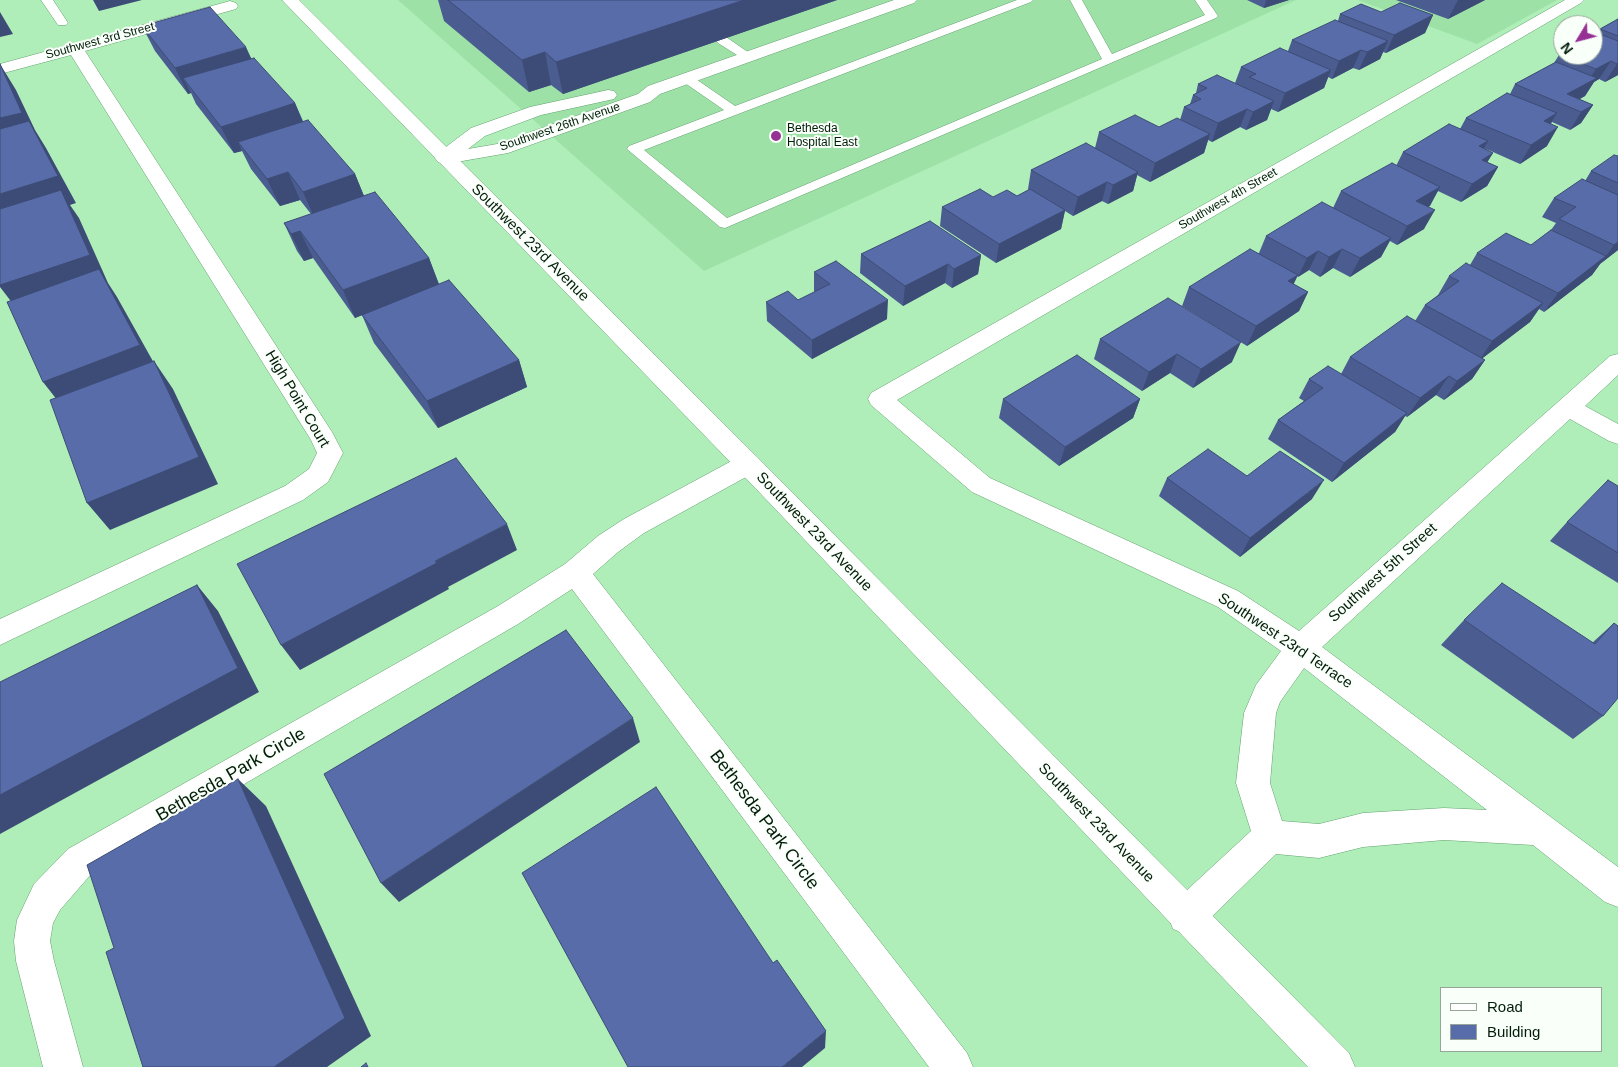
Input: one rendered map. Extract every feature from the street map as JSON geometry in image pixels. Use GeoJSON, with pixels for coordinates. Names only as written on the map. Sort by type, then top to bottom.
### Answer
{"type":"FeatureCollection","features":[{"type":"Feature","properties":{"kind":"street","name":"Southwest 23rd Avenue"},"geometry":{"type":"LineString","coordinates":[[290,0],[748,464],[1335,1067]]}},
{"type":"Feature","properties":{"kind":"street","name":"Southwest 26th Avenue"},"geometry":{"type":"LineString","coordinates":[[445,158],[501,149],[644,98],[654,90],[686,78],[908,0]]}},
{"type":"Feature","properties":{"kind":"street","name":"Southwest 4th Street"},"geometry":{"type":"LineString","coordinates":[[880,399],[1576,0]]}},
{"type":"Feature","properties":{"kind":"street","name":"Southwest 3rd Street"},"geometry":{"type":"LineString","coordinates":[[0,68],[230,6]]}},
{"type":"Feature","properties":{"kind":"street","name":"High Point Court"},"geometry":{"type":"LineString","coordinates":[[0,633],[294,492],[319,475],[330,454],[323,438],[75,48]]}},
{"type":"Feature","properties":{"kind":"street","name":"Southwest 5th Street"},"geometry":{"type":"LineString","coordinates":[[1270,837],[1253,784],[1257,730],[1260,713],[1267,695],[1301,648],[1618,362]]}},
{"type":"Feature","properties":{"kind":"street","name":"Southwest 23rd Terrace"},"geometry":{"type":"LineString","coordinates":[[880,399],[981,485],[1228,599],[1301,648],[1618,889]]}},
{"type":"Feature","properties":{"kind":"street"},"geometry":{"type":"LineString","coordinates":[[1568,408],[1618,435]]}},
{"type":"Feature","properties":{"kind":"street","name":"Bethesda Park Circle"},"geometry":{"type":"LineString","coordinates":[[63,1067],[35,961],[32,941],[35,920],[47,898],[80,861],[499,620],[575,572],[608,544],[634,526],[748,464]]}},
{"type":"Feature","properties":{"kind":"street","name":"Bethesda Park Circle"},"geometry":{"type":"LineString","coordinates":[[575,572],[952,1067]]}},
{"type":"Feature","properties":{"kind":"street"},"geometry":{"type":"LineString","coordinates":[[1186,916],[1270,837],[1320,841],[1363,830],[1444,824],[1541,829]]}},
{"type":"Feature","properties":{"kind":"lane"},"geometry":{"type":"LineString","coordinates":[[47,0],[62,23]]}},
{"type":"Feature","properties":{"kind":"lane"},"geometry":{"type":"LineString","coordinates":[[1027,0],[634,149],[725,224],[1212,16],[1201,0]]}},
{"type":"Feature","properties":{"kind":"lane"},"geometry":{"type":"LineString","coordinates":[[1076,0],[1109,60]]}},
{"type":"Feature","properties":{"kind":"lane"},"geometry":{"type":"LineString","coordinates":[[722,40],[749,57]]}},
{"type":"Feature","properties":{"kind":"lane"},"geometry":{"type":"LineString","coordinates":[[686,78],[733,111]]}},
{"type":"Feature","properties":{"kind":"shaded area","name":"Bethesda Hospital East"},"geometry":{"type":"Polygon","coordinates":[[[398,0],[1296,0],[704,271],[398,0]]]}},
{"type":"Feature","properties":{"kind":"shaded area"},"geometry":{"type":"Polygon","coordinates":[[[1358,0],[1557,0],[1477,44],[1358,0]]]}},
{"type":"Feature","properties":{"kind":"building"},"geometry":{"type":"Polygon","coordinates":[[[448,0],[744,0],[556,62],[545,52],[522,60],[448,0]]]}},
{"type":"Feature","properties":{"kind":"building"},"geometry":{"type":"Polygon","coordinates":[[[1400,3],[1433,15],[1394,35],[1340,14],[1361,4],[1381,12],[1400,3]]]}},
{"type":"Feature","properties":{"kind":"building"},"geometry":{"type":"Polygon","coordinates":[[[210,7],[246,47],[175,68],[142,26],[210,7]]]}},
{"type":"Feature","properties":{"kind":"building"},"geometry":{"type":"Polygon","coordinates":[[[1618,19],[1618,36],[1603,30],[1603,27],[1618,19]]]}},
{"type":"Feature","properties":{"kind":"building"},"geometry":{"type":"Polygon","coordinates":[[[1335,20],[1388,41],[1367,52],[1361,50],[1339,61],[1292,40],[1335,20]]]}},
{"type":"Feature","properties":{"kind":"building"},"geometry":{"type":"Polygon","coordinates":[[[1603,35],[1618,41],[1618,63],[1611,61],[1596,69],[1585,65],[1603,65],[1603,35]]]}},
{"type":"Feature","properties":{"kind":"building"},"geometry":{"type":"Polygon","coordinates":[[[1280,48],[1331,70],[1285,93],[1249,77],[1256,74],[1241,67],[1280,48]]]}},
{"type":"Feature","properties":{"kind":"building"},"geometry":{"type":"Polygon","coordinates":[[[254,58],[295,103],[221,127],[183,78],[254,58]]]}},
{"type":"Feature","properties":{"kind":"building"},"geometry":{"type":"Polygon","coordinates":[[[0,64],[22,113],[0,118],[0,64]]]}},
{"type":"Feature","properties":{"kind":"building"},"geometry":{"type":"Polygon","coordinates":[[[1553,64],[1564,65],[1597,78],[1567,94],[1593,105],[1581,112],[1515,84],[1553,64]]]}},
{"type":"Feature","properties":{"kind":"building"},"geometry":{"type":"Polygon","coordinates":[[[1217,75],[1274,101],[1253,112],[1247,109],[1218,123],[1184,107],[1201,99],[1193,95],[1207,88],[1198,84],[1217,75]]]}},
{"type":"Feature","properties":{"kind":"building"},"geometry":{"type":"Polygon","coordinates":[[[1507,93],[1557,113],[1544,121],[1558,127],[1531,145],[1466,118],[1507,93]]]}},
{"type":"Feature","properties":{"kind":"building"},"geometry":{"type":"Polygon","coordinates":[[[1135,115],[1159,127],[1177,118],[1210,134],[1155,163],[1099,132],[1135,115]]]}},
{"type":"Feature","properties":{"kind":"building"},"geometry":{"type":"Polygon","coordinates":[[[308,120],[355,174],[303,192],[288,172],[267,179],[238,142],[308,120]]]}},
{"type":"Feature","properties":{"kind":"building"},"geometry":{"type":"Polygon","coordinates":[[[29,121],[58,176],[0,194],[0,129],[29,121]]]}},
{"type":"Feature","properties":{"kind":"building"},"geometry":{"type":"Polygon","coordinates":[[[1449,124],[1488,141],[1479,146],[1493,153],[1482,160],[1498,167],[1472,184],[1403,152],[1449,124]]]}},
{"type":"Feature","properties":{"kind":"building"},"geometry":{"type":"Polygon","coordinates":[[[1086,143],[1138,172],[1113,185],[1107,182],[1078,197],[1031,170],[1086,143]]]}},
{"type":"Feature","properties":{"kind":"building"},"geometry":{"type":"Polygon","coordinates":[[[1614,155],[1618,156],[1618,183],[1591,171],[1614,155]]]}},
{"type":"Feature","properties":{"kind":"building"},"geometry":{"type":"Polygon","coordinates":[[[1392,163],[1440,187],[1416,201],[1435,210],[1407,226],[1341,191],[1392,163]]]}},
{"type":"Feature","properties":{"kind":"building"},"geometry":{"type":"Polygon","coordinates":[[[1582,179],[1618,195],[1618,242],[1614,245],[1559,219],[1576,207],[1554,198],[1582,179]]]}},
{"type":"Feature","properties":{"kind":"building"},"geometry":{"type":"Polygon","coordinates":[[[980,189],[993,197],[1007,190],[1017,196],[1030,189],[1065,210],[999,244],[942,207],[980,189]]]}},
{"type":"Feature","properties":{"kind":"building"},"geometry":{"type":"Polygon","coordinates":[[[61,190],[90,255],[0,285],[0,209],[61,190]]]}},
{"type":"Feature","properties":{"kind":"building"},"geometry":{"type":"Polygon","coordinates":[[[375,192],[429,258],[343,290],[300,231],[291,234],[284,223],[375,192]]]}},
{"type":"Feature","properties":{"kind":"building"},"geometry":{"type":"Polygon","coordinates":[[[1322,202],[1391,238],[1360,258],[1342,249],[1329,257],[1318,251],[1307,258],[1266,236],[1322,202]]]}},
{"type":"Feature","properties":{"kind":"building"},"geometry":{"type":"Polygon","coordinates":[[[930,221],[981,255],[954,269],[948,264],[905,286],[861,254],[930,221]]]}},
{"type":"Feature","properties":{"kind":"building"},"geometry":{"type":"Polygon","coordinates":[[[1551,230],[1606,256],[1558,293],[1477,253],[1506,233],[1531,245],[1551,230]]]}},
{"type":"Feature","properties":{"kind":"building"},"geometry":{"type":"Polygon","coordinates":[[[1250,249],[1298,275],[1288,281],[1308,292],[1256,326],[1189,287],[1250,249]]]}},
{"type":"Feature","properties":{"kind":"building"},"geometry":{"type":"Polygon","coordinates":[[[836,261],[888,300],[812,340],[766,302],[788,291],[798,300],[830,284],[814,272],[836,261]]]}},
{"type":"Feature","properties":{"kind":"building"},"geometry":{"type":"Polygon","coordinates":[[[1466,263],[1543,303],[1492,341],[1425,305],[1459,281],[1449,276],[1466,263]]]}},
{"type":"Feature","properties":{"kind":"building"},"geometry":{"type":"Polygon","coordinates":[[[99,269],[140,345],[43,382],[7,302],[99,269]]]}},
{"type":"Feature","properties":{"kind":"building"},"geometry":{"type":"Polygon","coordinates":[[[449,280],[519,360],[427,401],[362,315],[449,280]]]}},
{"type":"Feature","properties":{"kind":"building"},"geometry":{"type":"Polygon","coordinates":[[[1168,298],[1241,342],[1201,369],[1177,354],[1149,372],[1100,339],[1168,298]]]}},
{"type":"Feature","properties":{"kind":"building"},"geometry":{"type":"Polygon","coordinates":[[[1407,316],[1485,360],[1457,381],[1449,376],[1420,398],[1350,357],[1407,316]]]}},
{"type":"Feature","properties":{"kind":"building"},"geometry":{"type":"Polygon","coordinates":[[[1077,355],[1140,399],[1065,447],[1003,399],[1077,355]]]}},
{"type":"Feature","properties":{"kind":"building"},"geometry":{"type":"Polygon","coordinates":[[[154,361],[199,457],[87,503],[50,400],[154,361]]]}},
{"type":"Feature","properties":{"kind":"building"},"geometry":{"type":"Polygon","coordinates":[[[1328,366],[1407,413],[1344,463],[1278,420],[1323,388],[1309,379],[1328,366]]]}},
{"type":"Feature","properties":{"kind":"building"},"geometry":{"type":"Polygon","coordinates":[[[1208,449],[1247,476],[1280,451],[1324,480],[1250,538],[1167,478],[1208,449]]]}},
{"type":"Feature","properties":{"kind":"building"},"geometry":{"type":"Polygon","coordinates":[[[456,458],[507,524],[281,645],[237,564],[456,458]]]}},
{"type":"Feature","properties":{"kind":"building"},"geometry":{"type":"Polygon","coordinates":[[[1608,480],[1618,486],[1618,553],[1567,522],[1608,480]]]}},
{"type":"Feature","properties":{"kind":"building"},"geometry":{"type":"Polygon","coordinates":[[[1502,583],[1595,644],[1614,623],[1618,626],[1618,698],[1603,716],[1464,620],[1502,583]]]}},
{"type":"Feature","properties":{"kind":"building"},"geometry":{"type":"Polygon","coordinates":[[[197,585],[238,668],[0,795],[0,682],[197,585]]]}},
{"type":"Feature","properties":{"kind":"building"},"geometry":{"type":"Polygon","coordinates":[[[566,630],[633,718],[381,883],[324,774],[566,630]]]}},
{"type":"Feature","properties":{"kind":"building"},"geometry":{"type":"Polygon","coordinates":[[[238,779],[345,1018],[274,1067],[143,1067],[106,952],[114,948],[87,865],[238,779]]]}},
{"type":"Feature","properties":{"kind":"building"},"geometry":{"type":"Polygon","coordinates":[[[656,787],[773,963],[777,960],[826,1031],[782,1067],[628,1067],[522,873],[656,787]]]}},
{"type":"Feature","properties":{"kind":"place","name":"Bethesda Hospital East"},"geometry":{"type":"Point","coordinates":[776,136]}}]}
